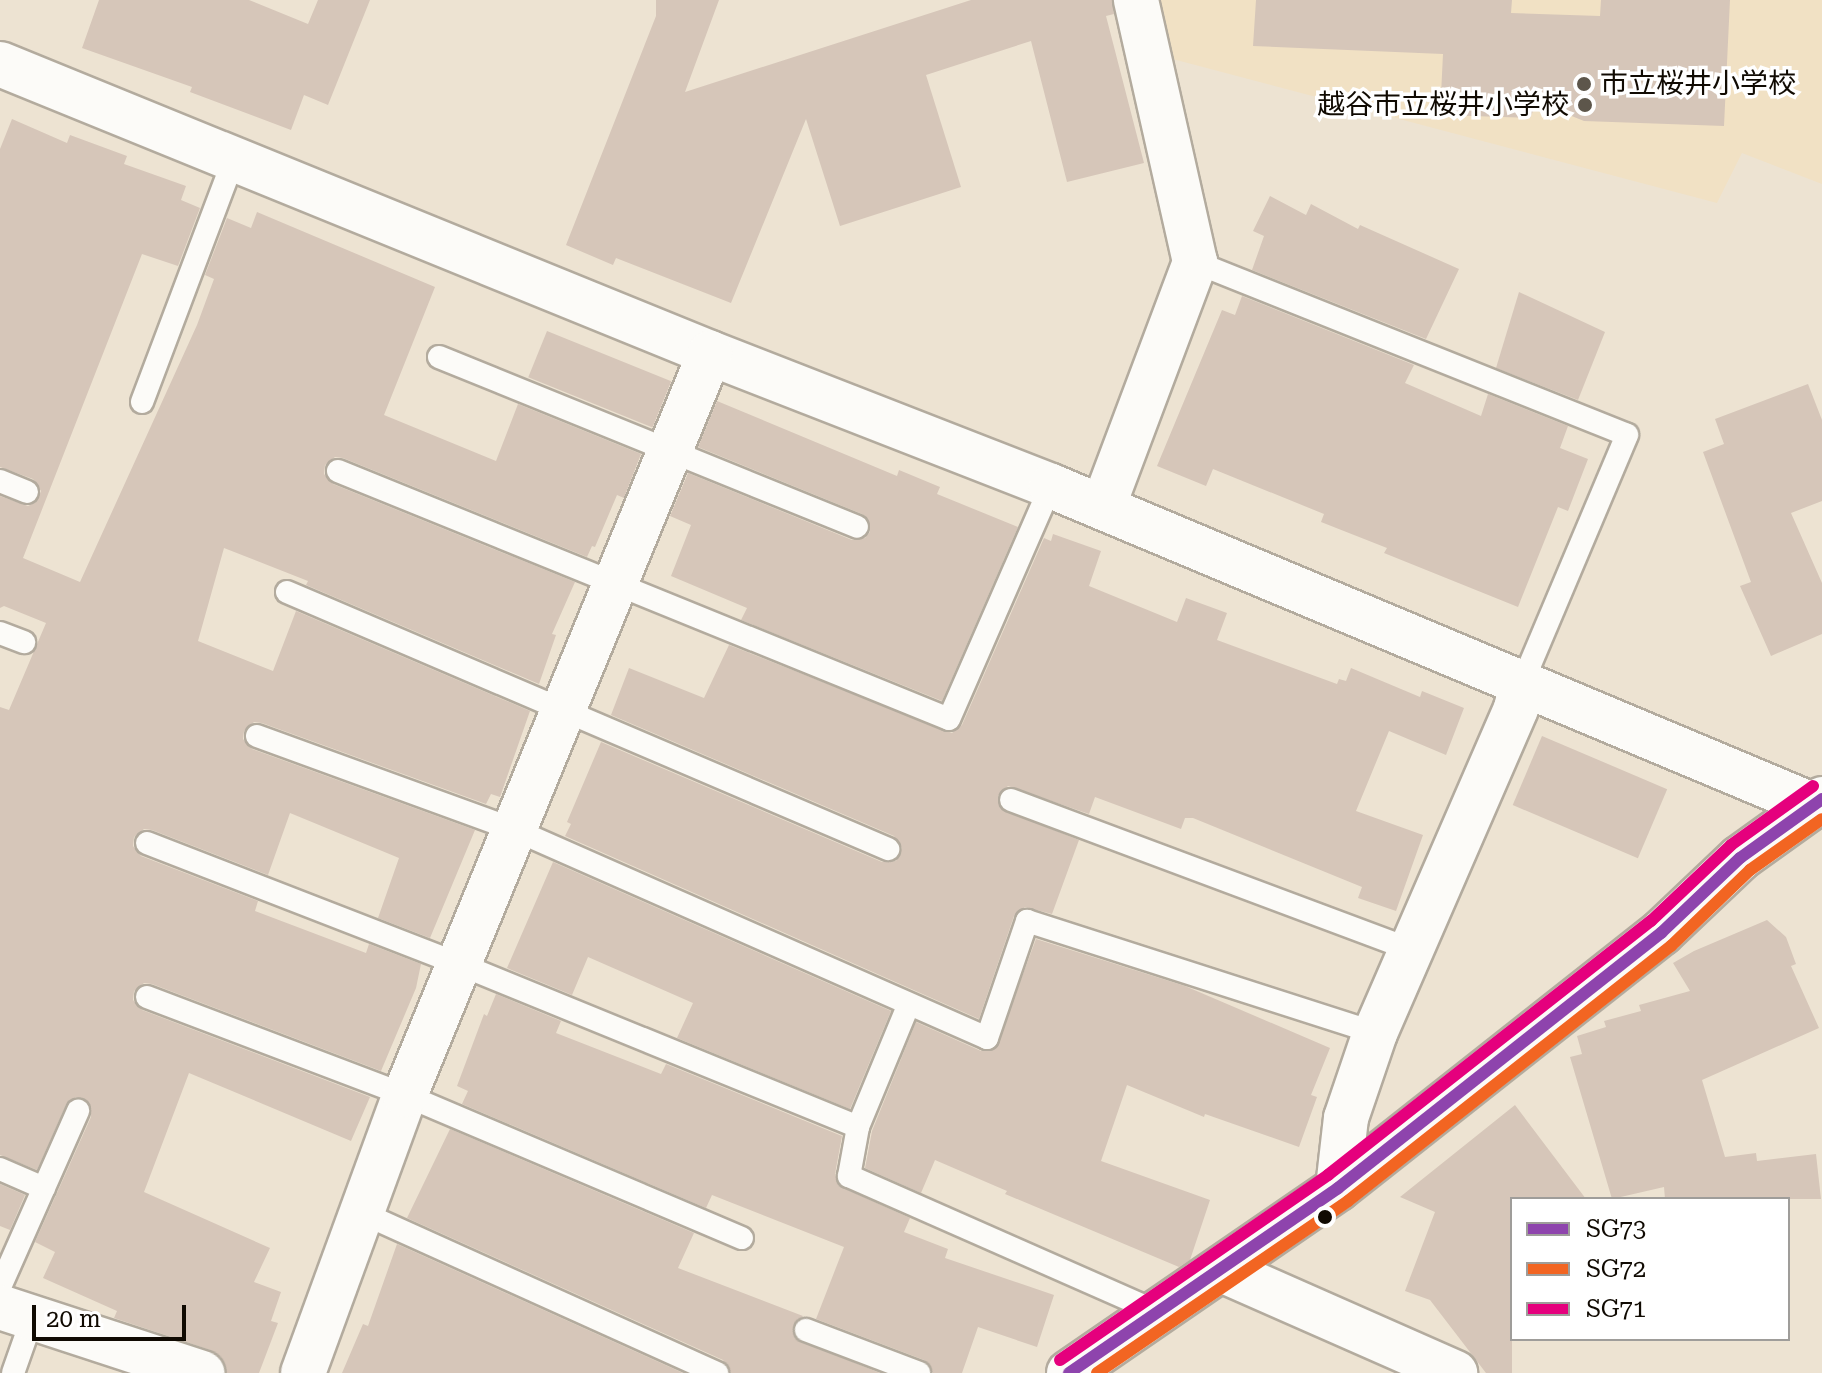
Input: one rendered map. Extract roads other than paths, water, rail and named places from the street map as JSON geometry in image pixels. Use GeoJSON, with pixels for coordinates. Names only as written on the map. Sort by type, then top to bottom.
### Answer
{"type":"FeatureCollection","features":[{"type":"Feature","properties":{"kind":"street"},"geometry":{"type":"LineString","coordinates":[[1103,507],[1195,262],[1136,0]]}},
{"type":"Feature","properties":{"kind":"street"},"geometry":{"type":"LineString","coordinates":[[0,64],[710,353],[1103,507],[1817,802]]}},
{"type":"Feature","properties":{"kind":"street"},"geometry":{"type":"LineString","coordinates":[[303,1373],[405,1095],[710,353]]}},
{"type":"Feature","properties":{"kind":"street"},"geometry":{"type":"LineString","coordinates":[[1338,1188],[1346,1118],[1375,1033],[1516,708],[1523,681]]}},
{"type":"Feature","properties":{"kind":"street"},"geometry":{"type":"LineString","coordinates":[[1069,1373],[1338,1188],[1661,933],[1740,858],[1817,802]]}},
{"type":"Feature","properties":{"kind":"street"},"geometry":{"type":"LineString","coordinates":[[1222,1270],[1455,1373]]}},
{"type":"Feature","properties":{"kind":"street"},"geometry":{"type":"LineString","coordinates":[[16,1313],[202,1373]]}},
{"type":"Feature","properties":{"kind":"lane"},"geometry":{"type":"LineString","coordinates":[[142,402],[234,159]]}},
{"type":"Feature","properties":{"kind":"lane"},"geometry":{"type":"LineString","coordinates":[[1195,262],[1627,435],[1523,681]]}},
{"type":"Feature","properties":{"kind":"lane"},"geometry":{"type":"LineString","coordinates":[[439,357],[857,527]]}},
{"type":"Feature","properties":{"kind":"lane"},"geometry":{"type":"LineString","coordinates":[[338,471],[949,719],[1051,486]]}},
{"type":"Feature","properties":{"kind":"lane"},"geometry":{"type":"LineString","coordinates":[[0,481],[27,492]]}},
{"type":"Feature","properties":{"kind":"lane"},"geometry":{"type":"LineString","coordinates":[[287,592],[888,849]]}},
{"type":"Feature","properties":{"kind":"lane"},"geometry":{"type":"LineString","coordinates":[[0,633],[24,642]]}},
{"type":"Feature","properties":{"kind":"lane"},"geometry":{"type":"LineString","coordinates":[[257,736],[513,829],[908,1006],[987,1038],[1027,921],[1375,1033]]}},
{"type":"Feature","properties":{"kind":"lane"},"geometry":{"type":"LineString","coordinates":[[1011,800],[1410,949]]}},
{"type":"Feature","properties":{"kind":"lane"},"geometry":{"type":"LineString","coordinates":[[147,843],[459,964],[858,1127]]}},
{"type":"Feature","properties":{"kind":"lane"},"geometry":{"type":"LineString","coordinates":[[147,997],[405,1095],[742,1238]]}},
{"type":"Feature","properties":{"kind":"lane"},"geometry":{"type":"LineString","coordinates":[[908,1006],[858,1127],[849,1176],[1159,1313]]}},
{"type":"Feature","properties":{"kind":"lane"},"geometry":{"type":"LineString","coordinates":[[0,1287],[78,1111]]}},
{"type":"Feature","properties":{"kind":"lane"},"geometry":{"type":"LineString","coordinates":[[0,1169],[44,1188]]}},
{"type":"Feature","properties":{"kind":"lane"},"geometry":{"type":"LineString","coordinates":[[360,1212],[717,1373]]}},
{"type":"Feature","properties":{"kind":"lane"},"geometry":{"type":"LineString","coordinates":[[13,1373],[16,1313]]}},
{"type":"Feature","properties":{"kind":"lane"},"geometry":{"type":"LineString","coordinates":[[806,1330],[919,1373]]}},
{"type":"Feature","properties":{"kind":"place","name":"市立桜井小学校"},"geometry":{"type":"Point","coordinates":[1584,84]}},
{"type":"Feature","properties":{"kind":"place","name":"越谷市立桜井小学校"},"geometry":{"type":"Point","coordinates":[1585,105]}}]}
